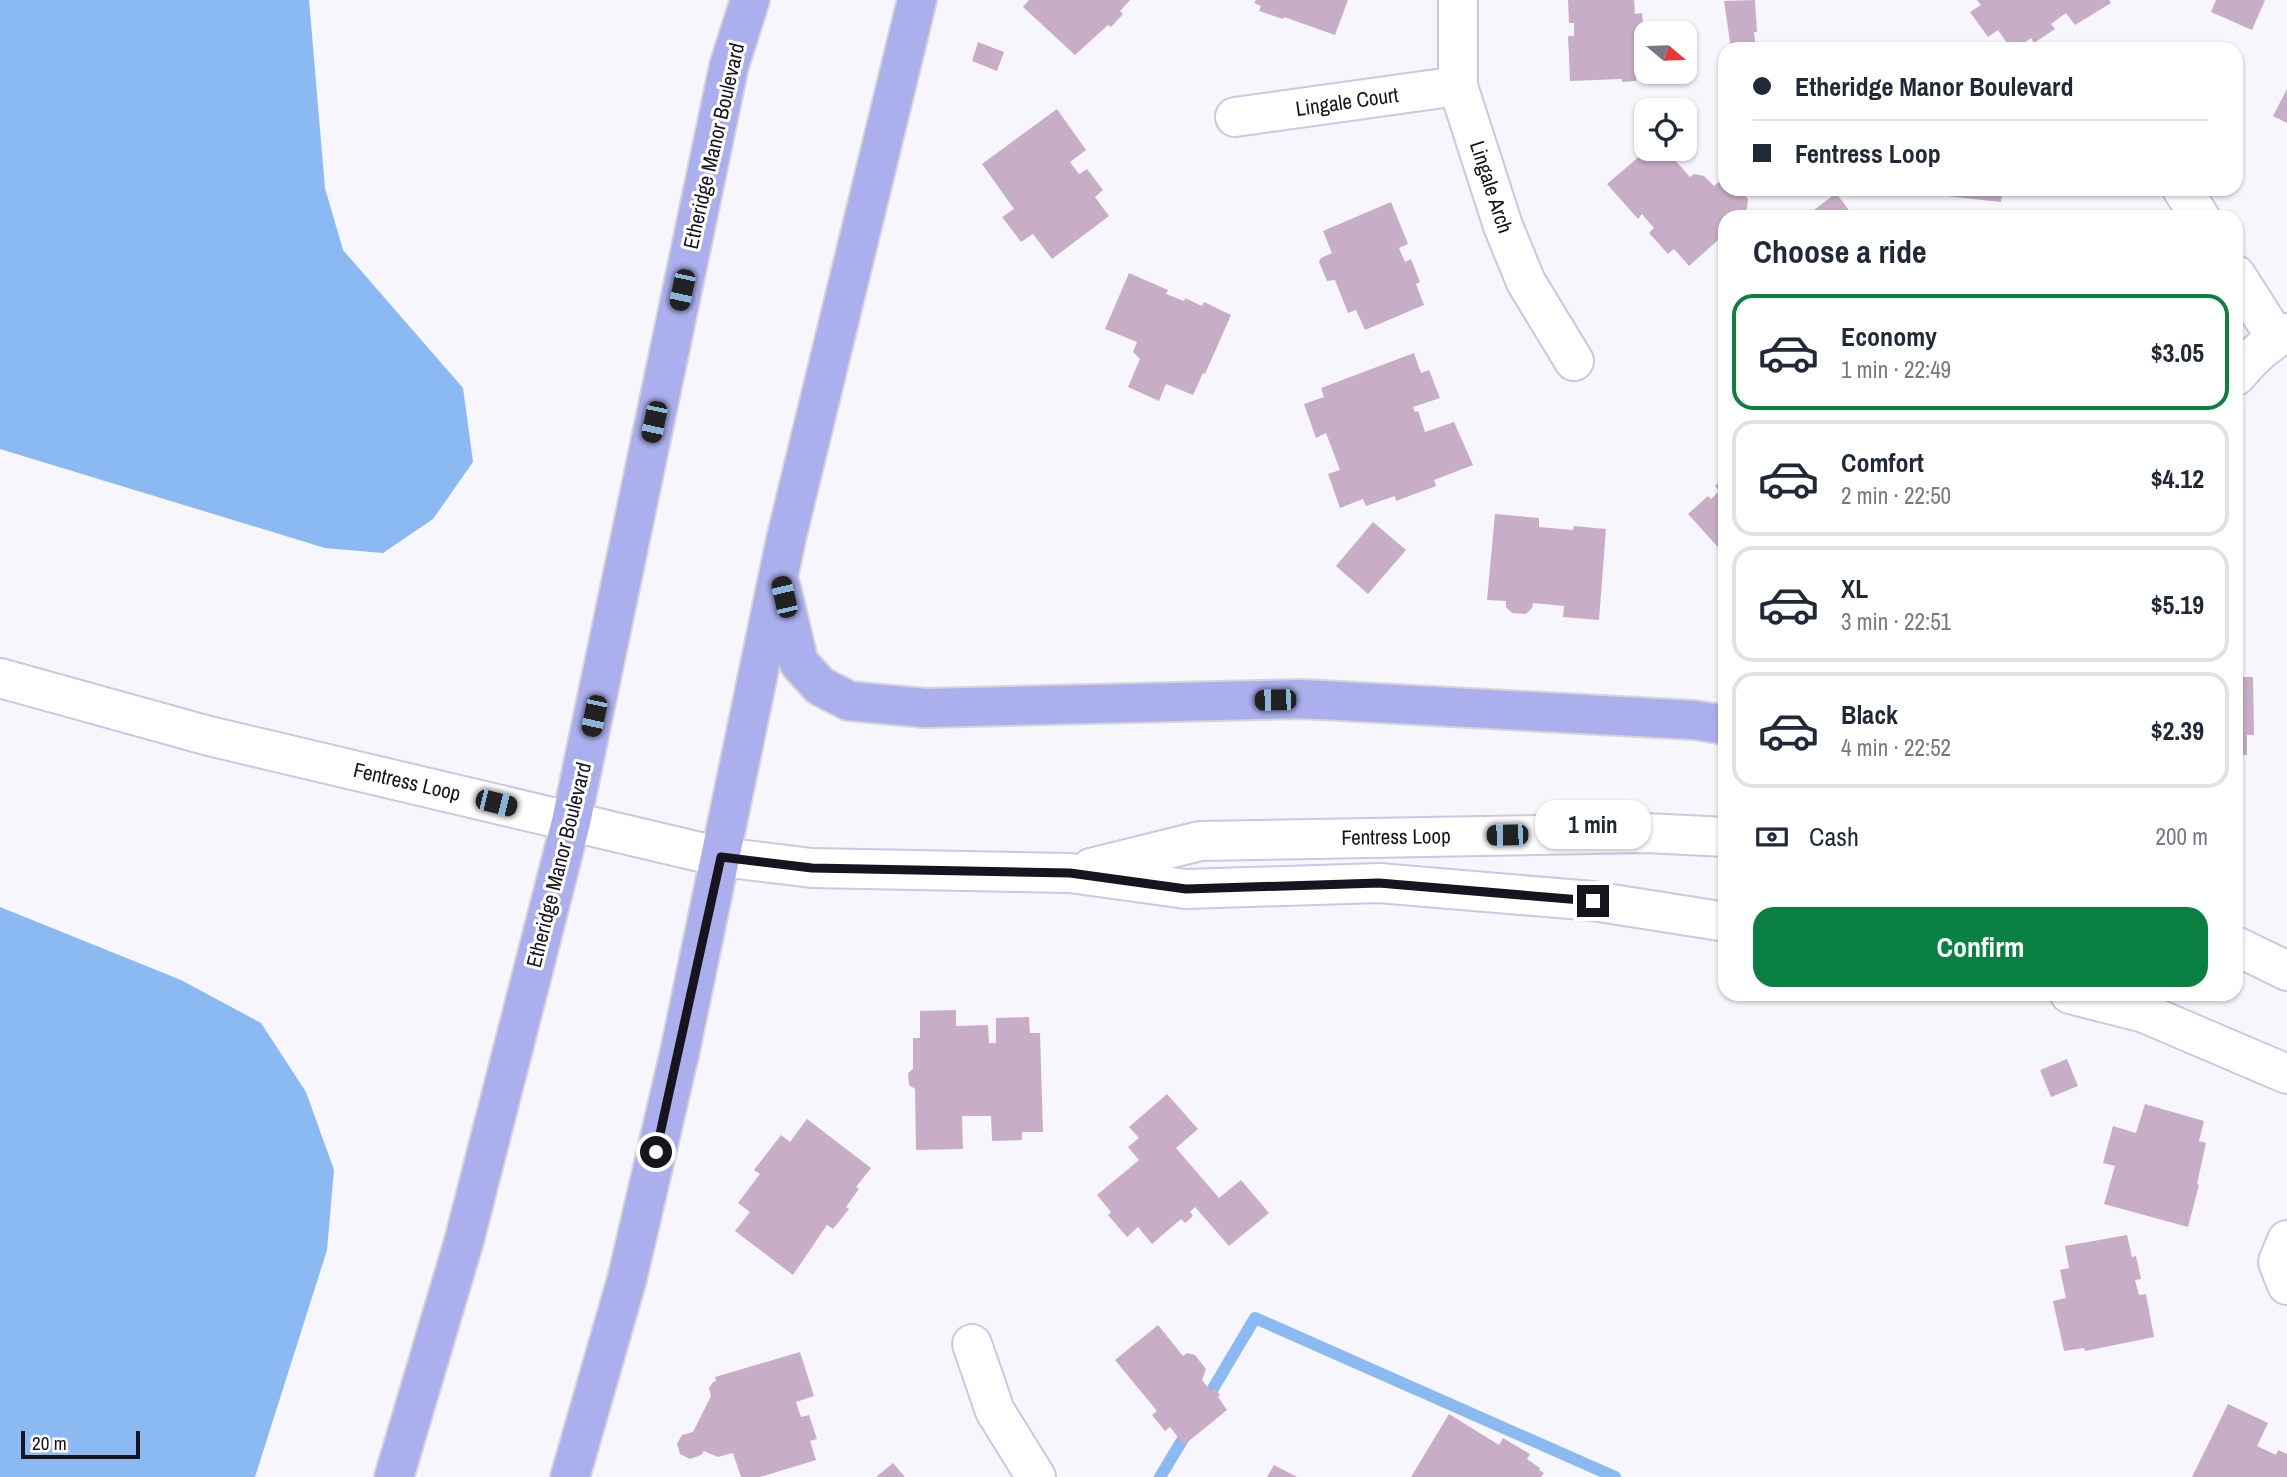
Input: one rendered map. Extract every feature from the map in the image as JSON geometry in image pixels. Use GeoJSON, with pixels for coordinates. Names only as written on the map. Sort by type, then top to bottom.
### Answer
{"type":"FeatureCollection","features":[{"type":"Feature","properties":{"kind":"main road","name":"Etheridge Manor Boulevard"},"geometry":{"type":"LineString","coordinates":[[394,1477],[464,1241],[571,822],[729,66],[750,0]]}},
{"type":"Feature","properties":{"kind":"main road"},"geometry":{"type":"LineString","coordinates":[[570,1477],[627,1279],[680,1051],[778,575],[834,336],[918,0]]}},
{"type":"Feature","properties":{"kind":"main road"},"geometry":{"type":"LineString","coordinates":[[778,575],[799,663],[820,686],[849,701],[925,708],[1302,699],[1718,724]]}},
{"type":"Feature","properties":{"kind":"street","name":"Lingale Arch"},"geometry":{"type":"LineString","coordinates":[[1458,0],[1458,86],[1503,226],[1527,282],[1574,361]]}},
{"type":"Feature","properties":{"kind":"street","name":"Lingale Court"},"geometry":{"type":"LineString","coordinates":[[1235,117],[1458,86]]}},
{"type":"Feature","properties":{"kind":"street"},"geometry":{"type":"LineString","coordinates":[[2243,284],[2281,336],[2243,367]]}},
{"type":"Feature","properties":{"kind":"street","name":"Fentress Loop"},"geometry":{"type":"LineString","coordinates":[[0,678],[209,736],[721,857],[812,868],[1070,873],[1186,889],[1379,883],[1593,901],[1718,921]]}},
{"type":"Feature","properties":{"kind":"street","name":"Fentress Loop"},"geometry":{"type":"LineString","coordinates":[[1070,873],[1200,841],[1646,833],[1718,837]]}},
{"type":"Feature","properties":{"kind":"street"},"geometry":{"type":"LineString","coordinates":[[2243,949],[2287,971]]}},
{"type":"Feature","properties":{"kind":"street"},"geometry":{"type":"LineString","coordinates":[[2097,1001],[2144,1013],[2287,1074]]}},
{"type":"Feature","properties":{"kind":"street"},"geometry":{"type":"LineString","coordinates":[[2287,1240],[2278,1262],[2287,1285]]}},
{"type":"Feature","properties":{"kind":"street"},"geometry":{"type":"LineString","coordinates":[[972,1344],[995,1411],[1036,1477]]}},
{"type":"Feature","properties":{"kind":"water"},"geometry":{"type":"Polygon","coordinates":[[[0,0],[309,0],[325,188],[343,250],[463,388],[473,462],[433,519],[383,553],[325,548],[0,449],[0,0]]]}},
{"type":"Feature","properties":{"kind":"water"},"geometry":{"type":"Polygon","coordinates":[[[0,907],[181,980],[261,1023],[306,1092],[334,1170],[327,1250],[255,1477],[0,1477],[0,907]]]}},
{"type":"Feature","properties":{"kind":"building"},"geometry":{"type":"Polygon","coordinates":[[[1029,0],[1130,0],[1120,11],[1123,14],[1111,27],[1108,25],[1075,55],[1023,7],[1029,0]]]}},
{"type":"Feature","properties":{"kind":"building"},"geometry":{"type":"Polygon","coordinates":[[[1256,0],[1348,0],[1335,35],[1259,11],[1261,6],[1254,3],[1256,0]]]}},
{"type":"Feature","properties":{"kind":"building"},"geometry":{"type":"Polygon","coordinates":[[[1568,0],[1634,0],[1635,14],[1642,13],[1643,21],[1634,21],[1634,81],[1622,82],[1622,79],[1570,81],[1568,36],[1574,36],[1574,23],[1569,23],[1568,0]]]}},
{"type":"Feature","properties":{"kind":"building"},"geometry":{"type":"Polygon","coordinates":[[[1755,0],[1755,42],[1730,42],[1724,1],[1755,0]]]}},
{"type":"Feature","properties":{"kind":"building"},"geometry":{"type":"Polygon","coordinates":[[[1977,0],[2109,0],[2111,3],[2075,25],[2066,13],[2051,24],[2055,29],[2036,42],[2031,38],[2026,42],[2006,42],[1998,30],[1988,37],[1970,12],[1981,5],[1977,0]]]}},
{"type":"Feature","properties":{"kind":"building"},"geometry":{"type":"Polygon","coordinates":[[[2216,0],[2265,0],[2252,30],[2211,12],[2216,0]]]}},
{"type":"Feature","properties":{"kind":"building"},"geometry":{"type":"Polygon","coordinates":[[[978,42],[1004,52],[997,71],[972,61],[978,42]]]}},
{"type":"Feature","properties":{"kind":"building"},"geometry":{"type":"Polygon","coordinates":[[[2287,89],[2287,123],[2273,116],[2287,89]]]}},
{"type":"Feature","properties":{"kind":"building"},"geometry":{"type":"Polygon","coordinates":[[[1057,109],[1086,150],[1070,162],[1079,174],[1087,169],[1103,190],[1095,197],[1109,216],[1052,259],[1033,234],[1021,242],[1002,217],[1014,209],[982,164],[1057,109]]]}},
{"type":"Feature","properties":{"kind":"building"},"geometry":{"type":"Polygon","coordinates":[[[1634,161],[1676,161],[1690,177],[1694,174],[1704,176],[1714,186],[1718,183],[1718,196],[1745,196],[1748,199],[1746,210],[1718,210],[1718,240],[1689,266],[1674,249],[1668,254],[1649,233],[1654,228],[1642,214],[1638,219],[1607,184],[1634,161]]]}},
{"type":"Feature","properties":{"kind":"building"},"geometry":{"type":"Polygon","coordinates":[[[1832,196],[1838,196],[1849,210],[1814,210],[1832,196]]]}},
{"type":"Feature","properties":{"kind":"building"},"geometry":{"type":"Polygon","coordinates":[[[1946,196],[2002,196],[2001,202],[1946,196]]]}},
{"type":"Feature","properties":{"kind":"building"},"geometry":{"type":"Polygon","coordinates":[[[1391,202],[1408,244],[1399,248],[1405,262],[1411,259],[1420,282],[1416,284],[1424,305],[1365,330],[1356,310],[1348,313],[1335,280],[1327,281],[1319,262],[1321,258],[1332,253],[1323,231],[1391,202]]]}},
{"type":"Feature","properties":{"kind":"building"},"geometry":{"type":"Polygon","coordinates":[[[1129,273],[1168,290],[1166,294],[1184,301],[1185,298],[1202,306],[1204,302],[1231,315],[1193,395],[1166,384],[1159,401],[1128,387],[1140,359],[1133,352],[1137,342],[1105,329],[1129,273]]]}},
{"type":"Feature","properties":{"kind":"building"},"geometry":{"type":"Polygon","coordinates":[[[1414,353],[1421,373],[1429,370],[1440,398],[1413,407],[1415,412],[1418,411],[1425,432],[1454,422],[1473,465],[1434,480],[1436,486],[1396,501],[1395,496],[1366,506],[1363,499],[1340,508],[1328,474],[1340,470],[1326,433],[1316,438],[1304,404],[1324,397],[1321,388],[1414,353]]]}},
{"type":"Feature","properties":{"kind":"building"},"geometry":{"type":"Polygon","coordinates":[[[1718,492],[1718,547],[1688,514],[1708,496],[1711,499],[1718,492]]]}},
{"type":"Feature","properties":{"kind":"building"},"geometry":{"type":"Polygon","coordinates":[[[1495,514],[1539,518],[1539,527],[1606,529],[1599,620],[1563,617],[1564,606],[1533,603],[1526,614],[1512,613],[1506,607],[1506,601],[1487,600],[1495,514]]]}},
{"type":"Feature","properties":{"kind":"building"},"geometry":{"type":"Polygon","coordinates":[[[1373,522],[1406,550],[1368,594],[1336,566],[1373,522]]]}},
{"type":"Feature","properties":{"kind":"building"},"geometry":{"type":"Polygon","coordinates":[[[2243,677],[2253,677],[2254,735],[2247,735],[2247,755],[2243,755],[2243,677]]]}},
{"type":"Feature","properties":{"kind":"building"},"geometry":{"type":"Polygon","coordinates":[[[956,1010],[956,1026],[988,1025],[989,1043],[996,1043],[996,1018],[1029,1017],[1030,1033],[1040,1033],[1043,1132],[1022,1132],[1022,1140],[992,1141],[991,1116],[962,1116],[963,1149],[916,1150],[915,1089],[909,1085],[908,1073],[913,1069],[913,1038],[920,1038],[920,1011],[956,1010]]]}},
{"type":"Feature","properties":{"kind":"building"},"geometry":{"type":"Polygon","coordinates":[[[2067,1059],[2078,1086],[2051,1097],[2040,1070],[2067,1059]]]}},
{"type":"Feature","properties":{"kind":"building"},"geometry":{"type":"Polygon","coordinates":[[[1167,1094],[1198,1129],[1176,1148],[1219,1198],[1241,1180],[1269,1213],[1229,1246],[1195,1207],[1190,1212],[1193,1216],[1185,1223],[1181,1219],[1152,1244],[1138,1227],[1127,1237],[1108,1215],[1111,1212],[1097,1195],[1139,1160],[1128,1147],[1139,1138],[1129,1127],[1167,1094]]]}},
{"type":"Feature","properties":{"kind":"building"},"geometry":{"type":"Polygon","coordinates":[[[2145,1104],[2204,1121],[2199,1141],[2206,1143],[2188,1227],[2104,1204],[2115,1166],[2103,1163],[2113,1126],[2136,1133],[2145,1104]]]}},
{"type":"Feature","properties":{"kind":"building"},"geometry":{"type":"Polygon","coordinates":[[[807,1119],[871,1168],[856,1187],[859,1189],[846,1207],[849,1209],[833,1229],[827,1225],[793,1275],[735,1231],[750,1212],[738,1203],[760,1174],[754,1170],[781,1135],[790,1142],[807,1119]]]}},
{"type":"Feature","properties":{"kind":"building"},"geometry":{"type":"Polygon","coordinates":[[[2127,1235],[2132,1257],[2136,1256],[2141,1279],[2135,1280],[2139,1295],[2146,1294],[2154,1337],[2085,1351],[2084,1348],[2064,1351],[2053,1301],[2066,1298],[2060,1270],[2069,1268],[2065,1246],[2127,1235]]]}},
{"type":"Feature","properties":{"kind":"building"},"geometry":{"type":"Polygon","coordinates":[[[1158,1325],[1183,1356],[1187,1353],[1195,1355],[1206,1369],[1202,1380],[1211,1391],[1214,1388],[1220,1395],[1218,1397],[1227,1410],[1184,1445],[1170,1427],[1165,1431],[1152,1415],[1157,1411],[1115,1360],[1158,1325]]]}},
{"type":"Feature","properties":{"kind":"building"},"geometry":{"type":"Polygon","coordinates":[[[800,1352],[814,1396],[796,1402],[801,1417],[809,1415],[817,1439],[810,1441],[816,1460],[760,1477],[741,1477],[733,1453],[718,1457],[704,1451],[690,1459],[680,1454],[677,1444],[682,1435],[693,1432],[711,1396],[709,1388],[716,1381],[715,1377],[800,1352]]]}},
{"type":"Feature","properties":{"kind":"building"},"geometry":{"type":"Polygon","coordinates":[[[2228,1404],[2268,1423],[2257,1446],[2276,1455],[2278,1450],[2287,1454],[2287,1477],[2192,1477],[2228,1404]]]}},
{"type":"Feature","properties":{"kind":"building"},"geometry":{"type":"Polygon","coordinates":[[[1449,1414],[1499,1445],[1503,1438],[1530,1454],[1527,1459],[1544,1473],[1541,1477],[1411,1477],[1449,1414]]]}},
{"type":"Feature","properties":{"kind":"building"},"geometry":{"type":"Polygon","coordinates":[[[893,1463],[905,1477],[876,1477],[893,1463]]]}},
{"type":"Feature","properties":{"kind":"building"},"geometry":{"type":"Polygon","coordinates":[[[1274,1465],[1297,1477],[1267,1477],[1274,1465]]]}},
{"type":"Feature","properties":{"kind":"waterway"},"geometry":{"type":"LineString","coordinates":[[1205,1402],[1255,1318],[1615,1477]]}},
{"type":"Feature","properties":{"kind":"waterway"},"geometry":{"type":"LineString","coordinates":[[1160,1477],[1189,1429]]}},
{"type":"Feature","properties":{"kind":"route"},"geometry":{"type":"LineString","coordinates":[[656,1152],[721,857],[812,868],[1070,873],[1186,889],[1379,883],[1593,901]]}}]}
